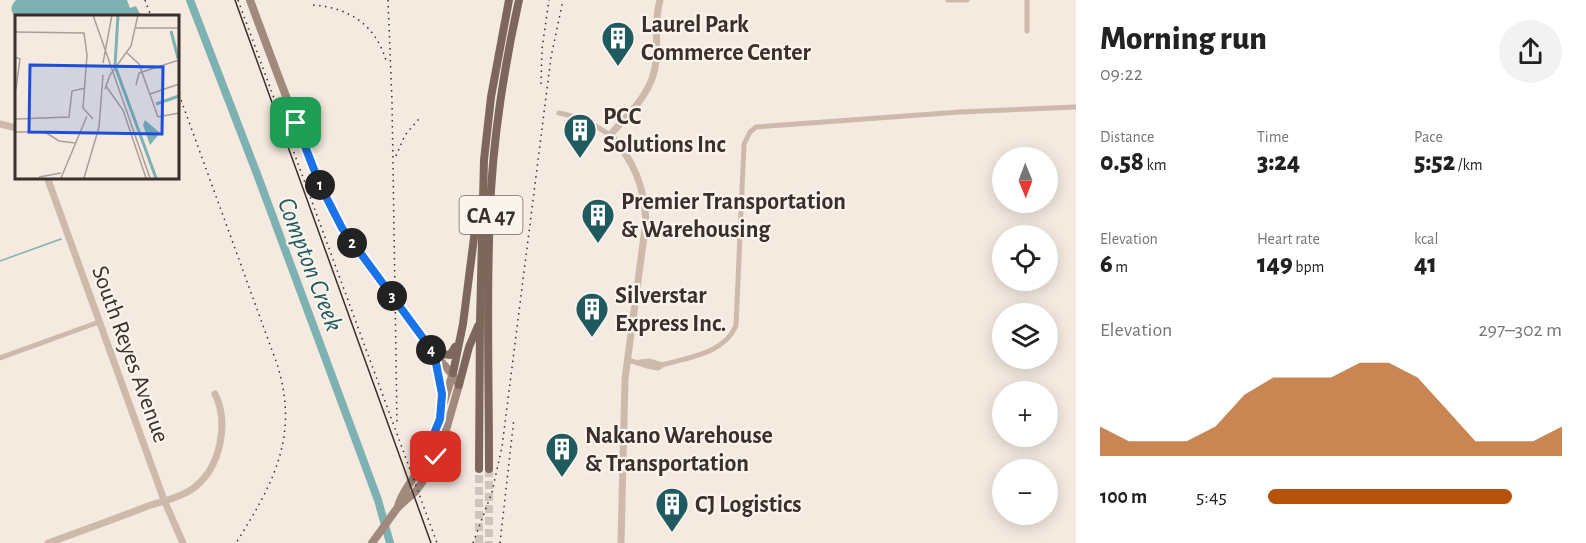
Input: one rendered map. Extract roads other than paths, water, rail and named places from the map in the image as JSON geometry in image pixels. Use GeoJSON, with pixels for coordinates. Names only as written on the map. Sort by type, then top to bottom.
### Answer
{"type":"FeatureCollection","features":[{"type":"Feature","properties":{"kind":"main road"},"geometry":{"type":"LineString","coordinates":[[250,0],[292,114],[331,209],[357,249],[434,353],[453,373],[459,385]]}},
{"type":"Feature","properties":{"kind":"main road","name":"CA 47"},"geometry":{"type":"LineString","coordinates":[[509,0],[486,126],[482,187],[480,321],[484,470],[491,199],[496,138],[508,51],[519,0]]}},
{"type":"Feature","properties":{"kind":"main road"},"geometry":{"type":"LineString","coordinates":[[398,507],[400,497],[411,484],[440,419],[453,373],[463,324],[482,187]]}},
{"type":"Feature","properties":{"kind":"main road"},"geometry":{"type":"LineString","coordinates":[[372,543],[398,507],[416,491],[436,457],[444,437],[469,347],[490,304]]}},
{"type":"Feature","properties":{"kind":"main road"},"geometry":{"type":"LineString","coordinates":[[434,353],[447,356],[453,352],[463,324]]}},
{"type":"Feature","properties":{"kind":"main road"},"geometry":{"type":"LineString","coordinates":[[434,353],[442,389],[440,419]]}},
{"type":"Feature","properties":{"kind":"main road"},"geometry":{"type":"LineString","coordinates":[[426,453],[436,457]]}},
{"type":"Feature","properties":{"kind":"street"},"geometry":{"type":"LineString","coordinates":[[610,135],[644,94],[654,75],[656,20],[660,0]]}},
{"type":"Feature","properties":{"kind":"street"},"geometry":{"type":"LineString","coordinates":[[948,0],[967,0]]}},
{"type":"Feature","properties":{"kind":"street"},"geometry":{"type":"LineString","coordinates":[[1027,0],[1028,31]]}},
{"type":"Feature","properties":{"kind":"street"},"geometry":{"type":"LineString","coordinates":[[627,360],[649,361],[662,365],[721,346],[731,337],[736,326],[744,144],[750,132],[756,127],[1076,106]]}},
{"type":"Feature","properties":{"kind":"street"},"geometry":{"type":"LineString","coordinates":[[559,113],[593,124],[610,135],[630,160],[645,199],[646,221],[625,379],[621,543]]}},
{"type":"Feature","properties":{"kind":"street"},"geometry":{"type":"LineString","coordinates":[[0,124],[15,128]]}},
{"type":"Feature","properties":{"kind":"street","name":"South Reyes Avenue"},"geometry":{"type":"LineString","coordinates":[[46,178],[164,500],[183,543]]}},
{"type":"Feature","properties":{"kind":"street"},"geometry":{"type":"LineString","coordinates":[[0,358],[99,322]]}},
{"type":"Feature","properties":{"kind":"street"},"geometry":{"type":"LineString","coordinates":[[48,543],[193,489],[212,464],[219,446],[222,412],[215,394]]}},
{"type":"Feature","properties":{"kind":"water"},"geometry":{"type":"Polygon","coordinates":[[[16,0],[127,0],[130,8],[136,6],[140,15],[15,16],[12,9],[16,0]]]}},
{"type":"Feature","properties":{"kind":"waterway","name":"Compton Creek"},"geometry":{"type":"LineString","coordinates":[[190,0],[378,500],[390,543]]}},
{"type":"Feature","properties":{"kind":"waterway"},"geometry":{"type":"LineString","coordinates":[[0,261],[61,239]]}},
{"type":"Feature","properties":{"kind":"tunnel"},"geometry":{"type":"LineString","coordinates":[[479,469],[479,543]]}},
{"type":"Feature","properties":{"kind":"tunnel"},"geometry":{"type":"LineString","coordinates":[[489,469],[489,543]]}},
{"type":"Feature","properties":{"kind":"tram line"},"geometry":{"type":"LineString","coordinates":[[235,0],[431,543]]}},
{"type":"Feature","properties":{"kind":"railway"},"geometry":{"type":"LineString","coordinates":[[145,0],[151,15]]}},
{"type":"Feature","properties":{"kind":"railway"},"geometry":{"type":"LineString","coordinates":[[238,0],[437,543]]}},
{"type":"Feature","properties":{"kind":"railway"},"geometry":{"type":"LineString","coordinates":[[388,0],[392,101],[397,423]]}},
{"type":"Feature","properties":{"kind":"railway"},"geometry":{"type":"LineString","coordinates":[[541,84],[542,49],[549,0]]}},
{"type":"Feature","properties":{"kind":"railway"},"geometry":{"type":"LineString","coordinates":[[473,543],[492,492],[502,447],[551,57],[563,0]]}},
{"type":"Feature","properties":{"kind":"railway"},"geometry":{"type":"LineString","coordinates":[[313,5],[339,10],[360,21],[377,39],[387,64]]}},
{"type":"Feature","properties":{"kind":"railway"},"geometry":{"type":"LineString","coordinates":[[178,92],[277,364],[283,390],[286,414],[279,458],[261,500],[236,543]]}},
{"type":"Feature","properties":{"kind":"railway"},"geometry":{"type":"LineString","coordinates":[[396,156],[405,135],[419,119]]}},
{"type":"Feature","properties":{"kind":"railway"},"geometry":{"type":"LineString","coordinates":[[500,543],[514,418]]}},
{"type":"Feature","properties":{"kind":"place","name":"Laurel Park Commerce Center"},"geometry":{"type":"Point","coordinates":[618,67]}},
{"type":"Feature","properties":{"kind":"place","name":"PCC Solutions Inc"},"geometry":{"type":"Point","coordinates":[580,159]}},
{"type":"Feature","properties":{"kind":"place","name":"Premier Transportation & Warehousing"},"geometry":{"type":"Point","coordinates":[598,244]}},
{"type":"Feature","properties":{"kind":"place","name":"Silverstar Express Inc."},"geometry":{"type":"Point","coordinates":[592,338]}},
{"type":"Feature","properties":{"kind":"place","name":"Nakano Warehouse & Transportation"},"geometry":{"type":"Point","coordinates":[562,478]}},
{"type":"Feature","properties":{"kind":"place","name":"CJ Logistics"},"geometry":{"type":"Point","coordinates":[672,533]}}]}
